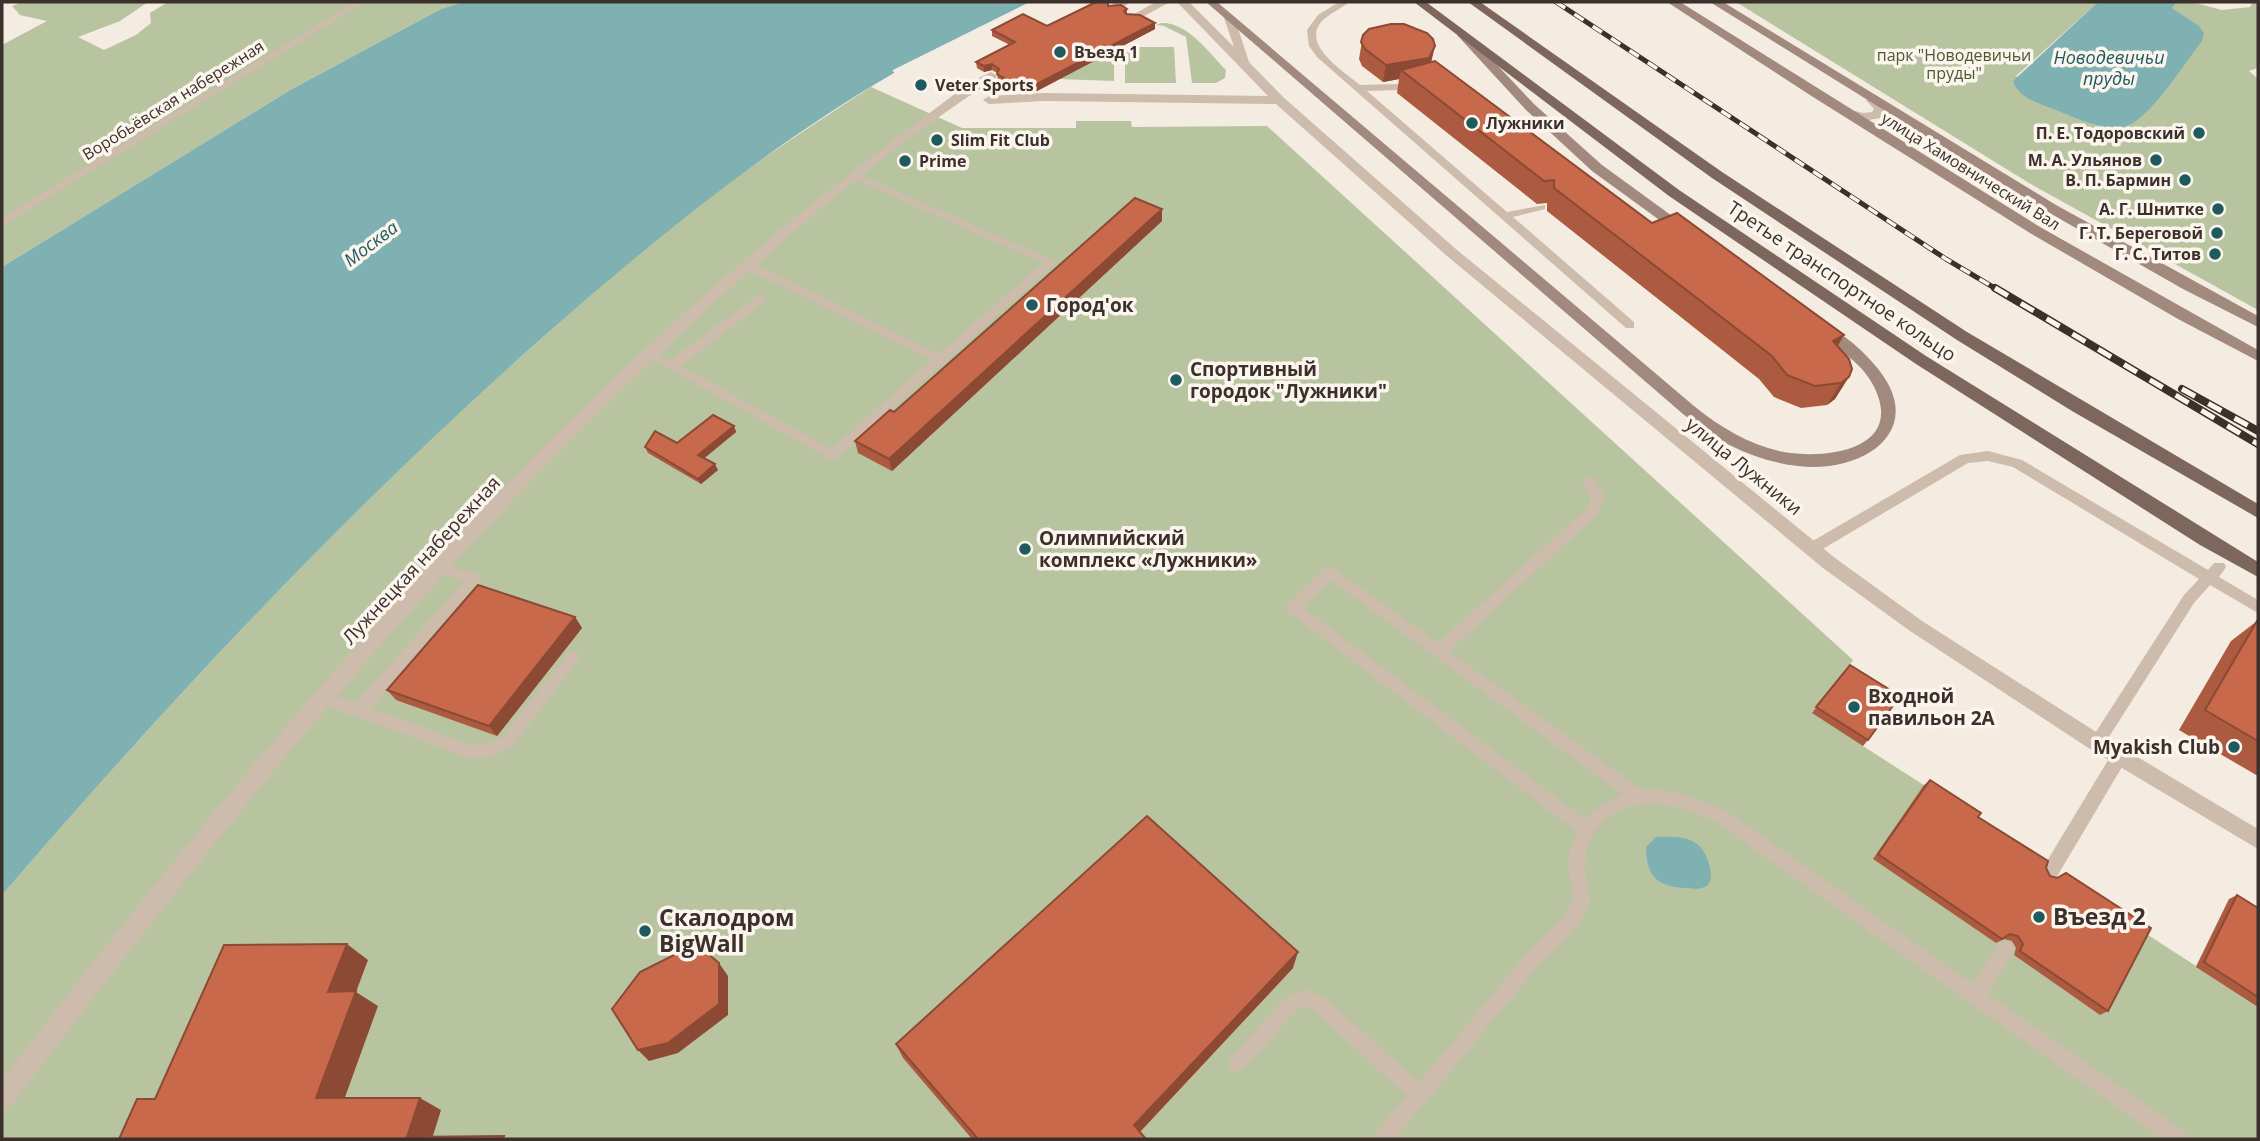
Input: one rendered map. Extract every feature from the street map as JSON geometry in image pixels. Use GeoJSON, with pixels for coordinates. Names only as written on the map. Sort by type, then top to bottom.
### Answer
{"type":"FeatureCollection","features":[{"type":"Feature","properties":{"kind":"main road"},"geometry":{"type":"LineString","coordinates":[[1211,2],[1503,248],[1694,415],[1750,449],[1785,458],[1824,460],[1860,453],[1882,435],[1888,424],[1889,406],[1885,393],[1864,362],[1807,319]]}},
{"type":"Feature","properties":{"kind":"main road","name":"Третье транспортное кольцо"},"geometry":{"type":"LineString","coordinates":[[1419,2],[1674,193],[1909,352],[2206,540],[2258,570]]}},
{"type":"Feature","properties":{"kind":"main road","name":"Третье транспортное кольцо"},"geometry":{"type":"LineString","coordinates":[[1473,2],[1717,175],[1962,336],[2253,508]]}},
{"type":"Feature","properties":{"kind":"main road","name":"улица Хамовнический Вал"},"geometry":{"type":"LineString","coordinates":[[1673,2],[2060,247],[2258,356]]}},
{"type":"Feature","properties":{"kind":"main road","name":"улица Хамовнический Вал"},"geometry":{"type":"LineString","coordinates":[[1716,2],[1872,100],[2110,241],[2258,322]]}},
{"type":"Feature","properties":{"kind":"main road"},"geometry":{"type":"LineString","coordinates":[[1460,32],[1530,107],[1597,168],[1696,240]]}},
{"type":"Feature","properties":{"kind":"street"},"geometry":{"type":"LineString","coordinates":[[1114,8],[1125,2]]}},
{"type":"Feature","properties":{"kind":"street"},"geometry":{"type":"LineString","coordinates":[[1133,18],[1164,2]]}},
{"type":"Feature","properties":{"kind":"street","name":"улица Лужники"},"geometry":{"type":"LineString","coordinates":[[1183,2],[1279,100],[1452,253],[1811,549],[1916,626],[2119,757],[2258,840]]}},
{"type":"Feature","properties":{"kind":"street","name":"улица Лужники"},"geometry":{"type":"LineString","coordinates":[[1230,18],[1246,67]]}},
{"type":"Feature","properties":{"kind":"street","name":"Лужнецкая набережная"},"geometry":{"type":"LineString","coordinates":[[2,1099],[178,871],[324,698],[439,568],[649,354],[748,265],[856,176],[990,76]]}},
{"type":"Feature","properties":{"kind":"street","name":"Лужнецкая набережная"},"geometry":{"type":"LineString","coordinates":[[937,113],[989,100],[1011,88]]}},
{"type":"Feature","properties":{"kind":"street"},"geometry":{"type":"LineString","coordinates":[[989,100],[1044,97],[1279,100]]}},
{"type":"Feature","properties":{"kind":"street"},"geometry":{"type":"LineString","coordinates":[[1840,110],[1863,117],[1876,115],[1880,108],[1872,100]]}},
{"type":"Feature","properties":{"kind":"lane","name":"Воробьёвская набережная"},"geometry":{"type":"LineString","coordinates":[[2,223],[361,2]]}},
{"type":"Feature","properties":{"kind":"lane"},"geometry":{"type":"LineString","coordinates":[[1345,2],[1316,22],[1310,36],[1320,55],[1630,325]]}},
{"type":"Feature","properties":{"kind":"lane"},"geometry":{"type":"LineString","coordinates":[[1356,88],[1398,87],[1425,80]]}},
{"type":"Feature","properties":{"kind":"lane"},"geometry":{"type":"LineString","coordinates":[[649,354],[832,455],[1051,262],[856,176]]}},
{"type":"Feature","properties":{"kind":"lane"},"geometry":{"type":"LineString","coordinates":[[1506,216],[1541,206]]}},
{"type":"Feature","properties":{"kind":"lane"},"geometry":{"type":"LineString","coordinates":[[748,265],[940,359]]}},
{"type":"Feature","properties":{"kind":"lane"},"geometry":{"type":"LineString","coordinates":[[672,366],[762,298]]}},
{"type":"Feature","properties":{"kind":"lane"},"geometry":{"type":"LineString","coordinates":[[1811,549],[1965,458],[1988,456],[2017,463],[2214,572],[2258,607]]}},
{"type":"Feature","properties":{"kind":"lane"},"geometry":{"type":"LineString","coordinates":[[1439,651],[1592,511],[1598,497],[1589,481]]}},
{"type":"Feature","properties":{"kind":"lane"},"geometry":{"type":"LineString","coordinates":[[359,711],[474,579],[439,568]]}},
{"type":"Feature","properties":{"kind":"lane"},"geometry":{"type":"LineString","coordinates":[[1587,830],[1292,607],[1330,572],[1640,798]]}},
{"type":"Feature","properties":{"kind":"lane"},"geometry":{"type":"LineString","coordinates":[[2097,743],[2189,599],[2214,572]]}},
{"type":"Feature","properties":{"kind":"lane"},"geometry":{"type":"LineString","coordinates":[[324,698],[471,752],[491,750],[508,741],[573,657]]}},
{"type":"Feature","properties":{"kind":"lane"},"geometry":{"type":"LineString","coordinates":[[2050,872],[2119,757]]}},
{"type":"Feature","properties":{"kind":"lane"},"geometry":{"type":"LineString","coordinates":[[1382,1139],[1539,951],[1568,925],[1582,900],[1576,875],[1578,849],[1587,830],[1602,813],[1617,804],[1640,798],[1659,797],[1687,802],[1718,815],[2178,1139]]}},
{"type":"Feature","properties":{"kind":"lane"},"geometry":{"type":"LineString","coordinates":[[1975,998],[2005,949]]}},
{"type":"Feature","properties":{"kind":"lane"},"geometry":{"type":"LineString","coordinates":[[1237,1063],[1293,1002],[1307,998],[1320,1005],[1419,1095]]}},
{"type":"Feature","properties":{"kind":"green space"},"geometry":{"type":"Polygon","coordinates":[[[22,2],[148,2],[120,21],[78,37],[104,50],[136,35],[151,23],[150,13],[168,2],[463,2],[441,9],[292,89],[2,267],[2,45],[47,21],[20,15],[12,6],[22,2]]]}},
{"type":"Feature","properties":{"kind":"green space","name":"парк \"Новодевичьи пруды\""},"geometry":{"type":"Polygon","coordinates":[[[1736,2],[2098,2],[2016,76],[2125,127],[2199,27],[2172,8],[2177,2],[2192,2],[2222,10],[2250,7],[2253,2],[2258,2],[2258,68],[2249,71],[2258,79],[2258,310],[2029,183],[1736,2]]]}},
{"type":"Feature","properties":{"kind":"green space"},"geometry":{"type":"Polygon","coordinates":[[[1171,24],[1189,33],[1226,70],[1225,78],[1216,83],[1192,83],[1186,37],[1156,25],[1171,24]]]}},
{"type":"Feature","properties":{"kind":"green space"},"geometry":{"type":"Polygon","coordinates":[[[1114,47],[1114,81],[1058,79],[1114,47]]]}},
{"type":"Feature","properties":{"kind":"green space"},"geometry":{"type":"Polygon","coordinates":[[[1125,47],[1174,47],[1176,83],[1125,83],[1125,47]]]}},
{"type":"Feature","properties":{"kind":"green space","name":"Олимпийский комплекс «Лужники»"},"geometry":{"type":"Polygon","coordinates":[[[871,87],[962,128],[1076,128],[1076,121],[1131,121],[1132,127],[1267,126],[1853,660],[1846,671],[1863,746],[1975,818],[1973,822],[2196,966],[2229,899],[2258,917],[2258,1139],[2,1139],[2,895],[196,677],[331,537],[471,402],[682,218],[765,157],[871,87]]]}},
{"type":"Feature","properties":{"kind":"water","name":"Москва"},"geometry":{"type":"Polygon","coordinates":[[[463,2],[1030,2],[893,70],[894,73],[756,163],[669,230],[584,301],[471,402],[331,537],[130,749],[2,895],[2,267],[292,89],[441,9],[463,2]]]}},
{"type":"Feature","properties":{"kind":"water","name":"Новодевичьи пруды"},"geometry":{"type":"Polygon","coordinates":[[[2098,2],[2177,2],[2172,8],[2199,26],[2204,33],[2202,41],[2154,104],[2144,115],[2123,127],[2088,123],[2037,102],[2020,92],[2013,81],[2098,2]]]}},
{"type":"Feature","properties":{"kind":"water"},"geometry":{"type":"Polygon","coordinates":[[[1656,837],[1682,838],[1696,843],[1709,864],[1711,879],[1708,885],[1698,889],[1677,887],[1656,878],[1648,866],[1646,847],[1656,837]]]}},
{"type":"Feature","properties":{"kind":"pier"},"geometry":{"type":"Polygon","coordinates":[[[1033,2],[898,73],[892,71],[1033,2]]]}},
{"type":"Feature","properties":{"kind":"building","name":"Въезд 1"},"geometry":{"type":"Polygon","coordinates":[[[1096,2],[1108,2],[1108,6],[1121,5],[1127,9],[1124,11],[1126,14],[1140,15],[1155,23],[1037,84],[1018,86],[997,74],[999,69],[992,64],[984,66],[976,62],[1015,42],[992,30],[1023,14],[1047,26],[1096,2]]]}},
{"type":"Feature","properties":{"kind":"building"},"geometry":{"type":"Polygon","coordinates":[[[1404,24],[1427,33],[1435,46],[1429,58],[1386,65],[1365,49],[1361,42],[1369,29],[1404,24]]]}},
{"type":"Feature","properties":{"kind":"building"},"geometry":{"type":"Polygon","coordinates":[[[1435,61],[1652,223],[1677,213],[1844,335],[1833,341],[1849,359],[1852,369],[1849,377],[1841,383],[1815,386],[1787,375],[1772,356],[1554,188],[1554,180],[1544,181],[1401,70],[1435,61]]]}},
{"type":"Feature","properties":{"kind":"building"},"geometry":{"type":"Polygon","coordinates":[[[1135,198],[1162,209],[889,459],[855,441],[890,410],[894,412],[1135,198]]]}},
{"type":"Feature","properties":{"kind":"building"},"geometry":{"type":"Polygon","coordinates":[[[713,415],[734,426],[698,455],[715,464],[698,479],[645,447],[655,431],[677,443],[713,415]]]}},
{"type":"Feature","properties":{"kind":"building"},"geometry":{"type":"Polygon","coordinates":[[[478,585],[575,617],[489,726],[387,690],[478,585]]]}},
{"type":"Feature","properties":{"kind":"building"},"geometry":{"type":"Polygon","coordinates":[[[2258,621],[2258,741],[2205,710],[2258,621]]]}},
{"type":"Feature","properties":{"kind":"building","name":"Входной павильон 2A"},"geometry":{"type":"Polygon","coordinates":[[[1850,665],[1900,696],[1868,740],[1816,707],[1850,665]]]}},
{"type":"Feature","properties":{"kind":"building","name":"Въезд 2"},"geometry":{"type":"Polygon","coordinates":[[[1930,780],[1981,813],[1978,817],[2048,861],[2046,868],[2050,876],[2057,878],[2066,873],[2151,928],[2108,1011],[2020,951],[2023,944],[2018,936],[2010,934],[2002,939],[1878,854],[1930,780]]]}},
{"type":"Feature","properties":{"kind":"building"},"geometry":{"type":"Polygon","coordinates":[[[1147,816],[1298,952],[1134,1125],[1146,1139],[978,1139],[896,1044],[1147,816]]]}},
{"type":"Feature","properties":{"kind":"building"},"geometry":{"type":"Polygon","coordinates":[[[2237,895],[2258,908],[2258,997],[2204,962],[2237,895]]]}},
{"type":"Feature","properties":{"kind":"building"},"geometry":{"type":"Polygon","coordinates":[[[347,944],[328,992],[356,991],[316,1098],[420,1098],[407,1137],[504,1136],[503,1139],[119,1139],[137,1099],[155,1099],[224,945],[347,944]]]}},
{"type":"Feature","properties":{"kind":"building"},"geometry":{"type":"Polygon","coordinates":[[[696,944],[719,963],[719,1004],[668,1043],[638,1050],[612,1009],[640,972],[696,944]]]}},
{"type":"Feature","properties":{"kind":"railway"},"geometry":{"type":"LineString","coordinates":[[1556,2],[1946,259],[1998,290]]}},
{"type":"Feature","properties":{"kind":"railway"},"geometry":{"type":"LineString","coordinates":[[1995,288],[2258,444]]}},
{"type":"Feature","properties":{"kind":"railway"},"geometry":{"type":"LineString","coordinates":[[2182,389],[2258,431]]}},
{"type":"Feature","properties":{"kind":"place","name":"Въезд 1"},"geometry":{"type":"Point","coordinates":[1060,52]}},
{"type":"Feature","properties":{"kind":"place","name":"Veter Sports"},"geometry":{"type":"Point","coordinates":[921,85]}},
{"type":"Feature","properties":{"kind":"place","name":"Лужники"},"geometry":{"type":"Point","coordinates":[1472,123]}},
{"type":"Feature","properties":{"kind":"place","name":"П. Е. Тодоровский"},"geometry":{"type":"Point","coordinates":[2199,133]}},
{"type":"Feature","properties":{"kind":"place","name":"Slim Fit Club"},"geometry":{"type":"Point","coordinates":[937,140]}},
{"type":"Feature","properties":{"kind":"place","name":"М. А. Ульянов"},"geometry":{"type":"Point","coordinates":[2156,160]}},
{"type":"Feature","properties":{"kind":"place","name":"Prime"},"geometry":{"type":"Point","coordinates":[905,161]}},
{"type":"Feature","properties":{"kind":"place","name":"В. П. Бармин"},"geometry":{"type":"Point","coordinates":[2185,180]}},
{"type":"Feature","properties":{"kind":"place","name":"А. Г. Шнитке"},"geometry":{"type":"Point","coordinates":[2218,209]}},
{"type":"Feature","properties":{"kind":"place","name":"Г. Т. Береговой"},"geometry":{"type":"Point","coordinates":[2217,233]}},
{"type":"Feature","properties":{"kind":"place","name":"Г. С. Титов"},"geometry":{"type":"Point","coordinates":[2215,254]}},
{"type":"Feature","properties":{"kind":"place","name":"Город'ок"},"geometry":{"type":"Point","coordinates":[1032,305]}},
{"type":"Feature","properties":{"kind":"place","name":"Спортивный городок \"Лужники\""},"geometry":{"type":"Point","coordinates":[1176,380]}},
{"type":"Feature","properties":{"kind":"place","name":"Олимпийский комплекс «Лужники»"},"geometry":{"type":"Point","coordinates":[1025,549]}},
{"type":"Feature","properties":{"kind":"place","name":"Входной павильон 2A"},"geometry":{"type":"Point","coordinates":[1854,707]}},
{"type":"Feature","properties":{"kind":"place","name":"Myakish Club"},"geometry":{"type":"Point","coordinates":[2234,747]}},
{"type":"Feature","properties":{"kind":"place","name":"Въезд 2"},"geometry":{"type":"Point","coordinates":[2039,917]}},
{"type":"Feature","properties":{"kind":"place","name":"Скалодром BigWall"},"geometry":{"type":"Point","coordinates":[645,931]}}]}
